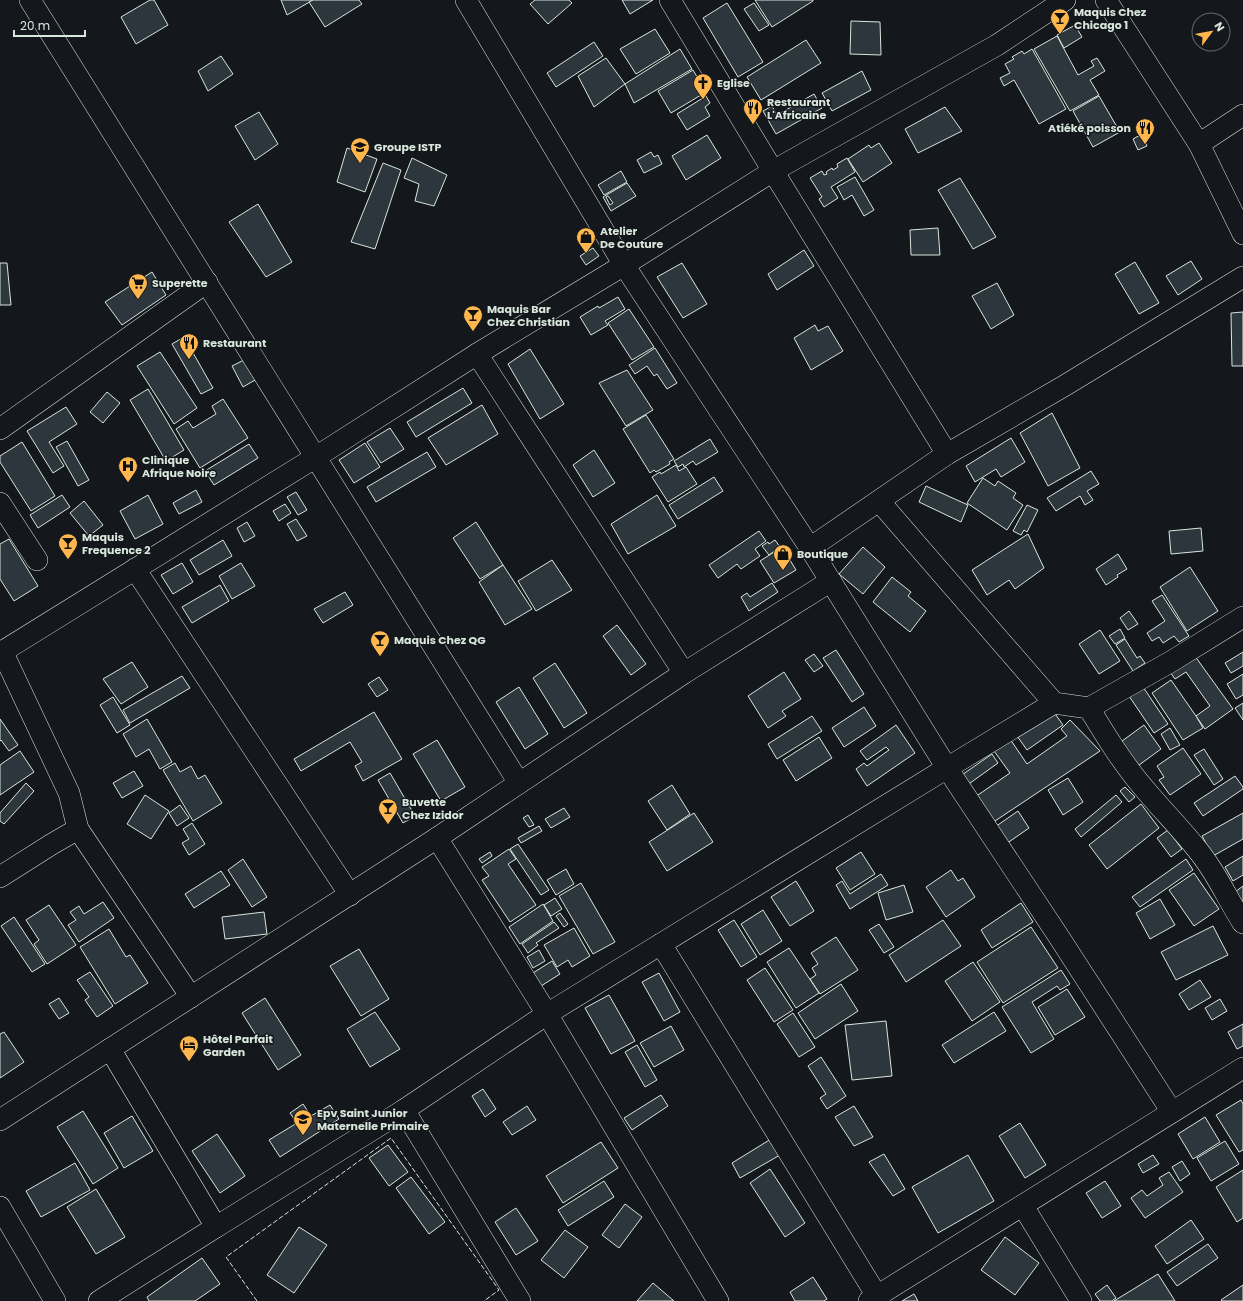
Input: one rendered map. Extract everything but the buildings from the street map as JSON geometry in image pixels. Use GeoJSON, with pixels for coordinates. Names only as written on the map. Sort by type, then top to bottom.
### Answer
{"type":"FeatureCollection","features":[{"type":"Feature","properties":{"kind":"street"},"geometry":{"type":"LineString","coordinates":[[30,0],[520,783]]}},
{"type":"Feature","properties":{"kind":"street"},"geometry":{"type":"LineString","coordinates":[[466,0],[624,265],[810,548],[947,768],[1055,930],[1172,1112]]}},
{"type":"Feature","properties":{"kind":"street"},"geometry":{"type":"LineString","coordinates":[[670,0],[947,454]]}},
{"type":"Feature","properties":{"kind":"street"},"geometry":{"type":"LineString","coordinates":[[191,997],[78,829],[69,793],[1,652],[773,171],[997,45],[1065,0]]}},
{"type":"Feature","properties":{"kind":"street"},"geometry":{"type":"LineString","coordinates":[[1106,0],[1199,144],[1243,234]]}},
{"type":"Feature","properties":{"kind":"street"},"geometry":{"type":"LineString","coordinates":[[1199,144],[1243,115]]}},
{"type":"Feature","properties":{"kind":"street"},"geometry":{"type":"LineString","coordinates":[[810,548],[947,454],[1064,386],[1243,277]]}},
{"type":"Feature","properties":{"kind":"street"},"geometry":{"type":"LineString","coordinates":[[0,429],[207,282]]}},
{"type":"Feature","properties":{"kind":"street"},"geometry":{"type":"LineString","coordinates":[[478,354],[684,673]]}},
{"type":"Feature","properties":{"kind":"street"},"geometry":{"type":"LineString","coordinates":[[878,501],[1054,703]]}},
{"type":"Feature","properties":{"kind":"street"},"geometry":{"type":"LineString","coordinates":[[0,502],[38,560]]}},
{"type":"Feature","properties":{"kind":"street"},"geometry":{"type":"LineString","coordinates":[[135,569],[350,895]]}},
{"type":"Feature","properties":{"kind":"street"},"geometry":{"type":"LineString","coordinates":[[0,1120],[350,895],[684,673],[831,581]]}},
{"type":"Feature","properties":{"kind":"street"},"geometry":{"type":"LineString","coordinates":[[99,1301],[404,1110],[547,1014],[1054,703],[1089,708],[1172,661],[1243,617]]}},
{"type":"Feature","properties":{"kind":"street"},"geometry":{"type":"LineString","coordinates":[[1089,708],[1112,746],[1129,770],[1210,866],[1243,923]]}},
{"type":"Feature","properties":{"kind":"street"},"geometry":{"type":"LineString","coordinates":[[0,877],[78,829]]}},
{"type":"Feature","properties":{"kind":"street"},"geometry":{"type":"LineString","coordinates":[[437,838],[547,1014],[718,1301]]}},
{"type":"Feature","properties":{"kind":"street"},"geometry":{"type":"LineString","coordinates":[[661,944],[875,1299],[1243,1068]]}},
{"type":"Feature","properties":{"kind":"street"},"geometry":{"type":"LineString","coordinates":[[110,1049],[216,1228]]}},
{"type":"Feature","properties":{"kind":"street"},"geometry":{"type":"LineString","coordinates":[[404,1110],[520,1301]]}},
{"type":"Feature","properties":{"kind":"street"},"geometry":{"type":"LineString","coordinates":[[1023,1206],[1081,1301]]}},
{"type":"Feature","properties":{"kind":"street"},"geometry":{"type":"LineString","coordinates":[[0,1207],[50,1299]]}},
{"type":"Feature","properties":{"kind":"fence"},"geometry":{"type":"LineString","coordinates":[[257,1301],[226,1257],[391,1138],[499,1290],[484,1301]]}},
{"type":"Feature","properties":{"kind":"place","name":"Maquis Chez Chicago 1"},"geometry":{"type":"Point","coordinates":[1060,35]}},
{"type":"Feature","properties":{"kind":"place","name":"Eglise"},"geometry":{"type":"Point","coordinates":[703,100]}},
{"type":"Feature","properties":{"kind":"place","name":"Restaurant L'Africaine"},"geometry":{"type":"Point","coordinates":[753,125]}},
{"type":"Feature","properties":{"kind":"place","name":"Atiéké poisson"},"geometry":{"type":"Point","coordinates":[1145,145]}},
{"type":"Feature","properties":{"kind":"place","name":"Groupe ISTP"},"geometry":{"type":"Point","coordinates":[360,164]}},
{"type":"Feature","properties":{"kind":"place","name":"Atelier De Couture"},"geometry":{"type":"Point","coordinates":[586,254]}},
{"type":"Feature","properties":{"kind":"place","name":"Superette"},"geometry":{"type":"Point","coordinates":[138,300]}},
{"type":"Feature","properties":{"kind":"place","name":"Maquis Bar Chez Christian"},"geometry":{"type":"Point","coordinates":[473,332]}},
{"type":"Feature","properties":{"kind":"place","name":"Restaurant"},"geometry":{"type":"Point","coordinates":[189,360]}},
{"type":"Feature","properties":{"kind":"place","name":"Clinique Afrique Noire"},"geometry":{"type":"Point","coordinates":[128,483]}},
{"type":"Feature","properties":{"kind":"place","name":"Maquis Frequence 2"},"geometry":{"type":"Point","coordinates":[68,560]}},
{"type":"Feature","properties":{"kind":"place","name":"Boutique"},"geometry":{"type":"Point","coordinates":[783,571]}},
{"type":"Feature","properties":{"kind":"place","name":"Maquis Chez QG"},"geometry":{"type":"Point","coordinates":[380,657]}},
{"type":"Feature","properties":{"kind":"place","name":"Buvette Chez Izidor"},"geometry":{"type":"Point","coordinates":[388,825]}},
{"type":"Feature","properties":{"kind":"place","name":"Hôtel Parfait Garden"},"geometry":{"type":"Point","coordinates":[189,1062]}},
{"type":"Feature","properties":{"kind":"place","name":"Epv Saint Junior Maternelle Primaire"},"geometry":{"type":"Point","coordinates":[303,1136]}}]}
